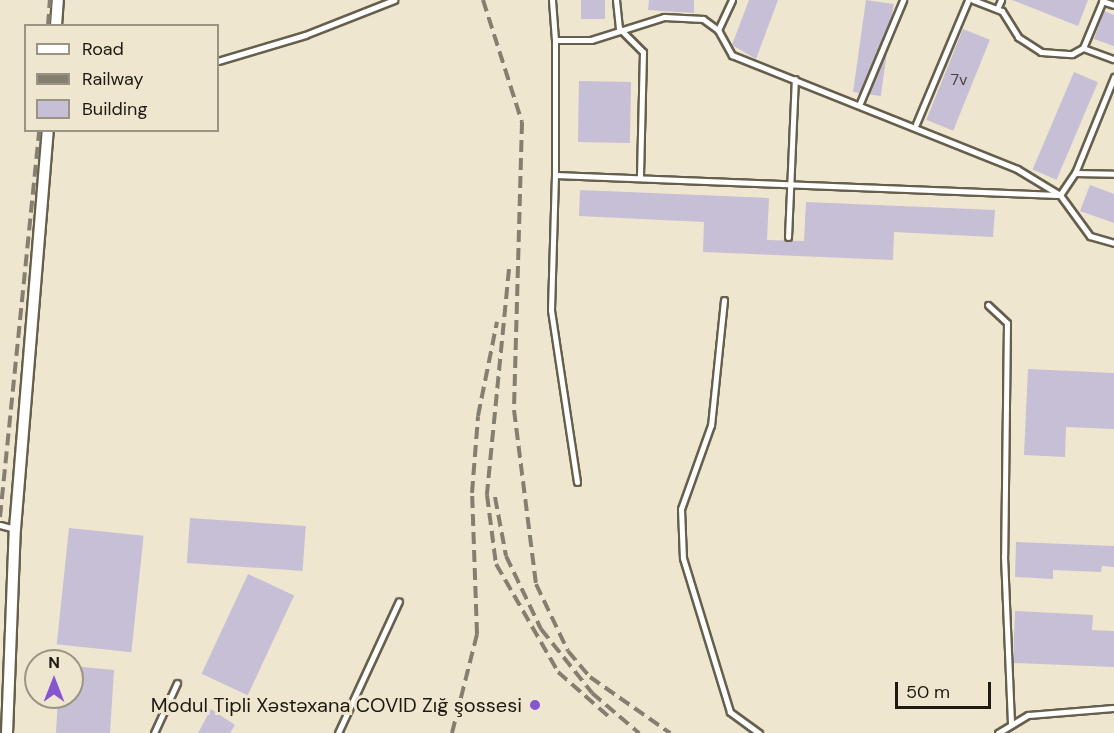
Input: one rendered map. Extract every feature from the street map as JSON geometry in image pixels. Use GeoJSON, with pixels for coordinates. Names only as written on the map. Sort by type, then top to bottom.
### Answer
{"type":"FeatureCollection","features":[{"type":"Feature","properties":{"kind":"street"},"geometry":{"type":"LineString","coordinates":[[56,24],[58,0]]}},
{"type":"Feature","properties":{"kind":"street"},"geometry":{"type":"LineString","coordinates":[[7,733],[15,528],[48,132]]}},
{"type":"Feature","properties":{"kind":"lane"},"geometry":{"type":"LineString","coordinates":[[219,61],[305,35],[394,0]]}},
{"type":"Feature","properties":{"kind":"lane"},"geometry":{"type":"LineString","coordinates":[[552,0],[555,40],[555,175],[551,310],[577,482]]}},
{"type":"Feature","properties":{"kind":"lane"},"geometry":{"type":"LineString","coordinates":[[616,0],[619,28],[643,52],[640,178]]}},
{"type":"Feature","properties":{"kind":"lane"},"geometry":{"type":"LineString","coordinates":[[718,30],[732,0]]}},
{"type":"Feature","properties":{"kind":"lane"},"geometry":{"type":"LineString","coordinates":[[860,103],[903,0]]}},
{"type":"Feature","properties":{"kind":"lane"},"geometry":{"type":"LineString","coordinates":[[916,124],[968,0]]}},
{"type":"Feature","properties":{"kind":"lane"},"geometry":{"type":"LineString","coordinates":[[974,0],[997,9],[1018,37],[1041,52],[1072,54],[1083,48],[1103,1],[1114,5]]}},
{"type":"Feature","properties":{"kind":"lane"},"geometry":{"type":"LineString","coordinates":[[997,9],[1001,0]]}},
{"type":"Feature","properties":{"kind":"lane"},"geometry":{"type":"LineString","coordinates":[[555,40],[591,40],[619,28],[664,17],[703,19],[718,30],[726,52],[987,153],[1060,195],[1090,236],[1114,243]]}},
{"type":"Feature","properties":{"kind":"lane"},"geometry":{"type":"LineString","coordinates":[[1083,48],[1114,59]]}},
{"type":"Feature","properties":{"kind":"lane"},"geometry":{"type":"LineString","coordinates":[[1060,195],[1075,173],[1114,77]]}},
{"type":"Feature","properties":{"kind":"lane"},"geometry":{"type":"LineString","coordinates":[[789,237],[795,79]]}},
{"type":"Feature","properties":{"kind":"lane"},"geometry":{"type":"LineString","coordinates":[[1075,173],[1114,174]]}},
{"type":"Feature","properties":{"kind":"lane"},"geometry":{"type":"LineString","coordinates":[[555,175],[1060,195]]}},
{"type":"Feature","properties":{"kind":"lane"},"geometry":{"type":"LineString","coordinates":[[724,300],[711,424],[681,508],[683,558],[730,712],[759,733]]}},
{"type":"Feature","properties":{"kind":"lane"},"geometry":{"type":"LineString","coordinates":[[988,305],[1006,323],[1004,556],[1011,723]]}},
{"type":"Feature","properties":{"kind":"lane"},"geometry":{"type":"LineString","coordinates":[[0,525],[15,528]]}},
{"type":"Feature","properties":{"kind":"lane"},"geometry":{"type":"LineString","coordinates":[[338,733],[399,601]]}},
{"type":"Feature","properties":{"kind":"lane"},"geometry":{"type":"LineString","coordinates":[[154,733],[177,683]]}},
{"type":"Feature","properties":{"kind":"lane"},"geometry":{"type":"LineString","coordinates":[[998,733],[1011,723],[1055,710],[1114,708]]}},
{"type":"Feature","properties":{"kind":"building"},"geometry":{"type":"Polygon","coordinates":[[[581,0],[605,0],[605,19],[581,19],[581,0]]]}},
{"type":"Feature","properties":{"kind":"building"},"geometry":{"type":"Polygon","coordinates":[[[649,0],[694,0],[694,13],[648,10],[649,0]]]}},
{"type":"Feature","properties":{"kind":"building"},"geometry":{"type":"Polygon","coordinates":[[[749,0],[778,0],[756,59],[732,45],[749,0]]]}},
{"type":"Feature","properties":{"kind":"building"},"geometry":{"type":"Polygon","coordinates":[[[866,0],[894,4],[881,96],[853,92],[866,0]]]}},
{"type":"Feature","properties":{"kind":"building"},"geometry":{"type":"Polygon","coordinates":[[[1012,0],[1088,0],[1078,26],[1012,0]]]}},
{"type":"Feature","properties":{"kind":"building"},"geometry":{"type":"Polygon","coordinates":[[[1104,11],[1114,15],[1114,46],[1094,39],[1104,11]]]}},
{"type":"Feature","properties":{"kind":"building"},"geometry":{"type":"Polygon","coordinates":[[[963,29],[990,40],[953,131],[926,120],[963,29]]]}},
{"type":"Feature","properties":{"kind":"building"},"geometry":{"type":"Polygon","coordinates":[[[1074,72],[1098,82],[1057,180],[1033,170],[1074,72]]]}},
{"type":"Feature","properties":{"kind":"building"},"geometry":{"type":"Polygon","coordinates":[[[579,81],[631,82],[630,143],[578,142],[579,81]]]}},
{"type":"Feature","properties":{"kind":"building"},"geometry":{"type":"Polygon","coordinates":[[[1090,185],[1114,194],[1114,223],[1080,211],[1090,185]]]}},
{"type":"Feature","properties":{"kind":"building"},"geometry":{"type":"Polygon","coordinates":[[[580,190],[769,198],[767,240],[804,241],[806,202],[995,210],[993,237],[894,232],[893,260],[703,252],[704,222],[579,216],[580,190]]]}},
{"type":"Feature","properties":{"kind":"building"},"geometry":{"type":"Polygon","coordinates":[[[1028,369],[1114,373],[1114,429],[1066,427],[1065,457],[1024,455],[1028,369]]]}},
{"type":"Feature","properties":{"kind":"building"},"geometry":{"type":"Polygon","coordinates":[[[190,518],[306,526],[303,571],[187,563],[190,518]]]}},
{"type":"Feature","properties":{"kind":"building"},"geometry":{"type":"Polygon","coordinates":[[[69,528],[144,536],[131,652],[57,644],[69,528]]]}},
{"type":"Feature","properties":{"kind":"building"},"geometry":{"type":"Polygon","coordinates":[[[1016,542],[1114,546],[1114,567],[1102,566],[1101,572],[1053,570],[1053,579],[1015,577],[1016,542]]]}},
{"type":"Feature","properties":{"kind":"building"},"geometry":{"type":"Polygon","coordinates":[[[248,574],[294,596],[248,695],[202,674],[248,574]]]}},
{"type":"Feature","properties":{"kind":"building"},"geometry":{"type":"Polygon","coordinates":[[[1015,611],[1093,615],[1092,630],[1114,631],[1114,667],[1013,663],[1015,611]]]}},
{"type":"Feature","properties":{"kind":"building"},"geometry":{"type":"Polygon","coordinates":[[[84,667],[114,670],[110,733],[56,733],[57,709],[84,709],[84,667]]]}},
{"type":"Feature","properties":{"kind":"building"},"geometry":{"type":"Polygon","coordinates":[[[211,709],[235,725],[230,733],[198,733],[211,709]]]}},
{"type":"Feature","properties":{"kind":"railway"},"geometry":{"type":"LineString","coordinates":[[48,24],[50,0]]}},
{"type":"Feature","properties":{"kind":"railway"},"geometry":{"type":"LineString","coordinates":[[483,0],[522,122],[514,410],[536,584],[568,651],[590,677],[670,733]]}},
{"type":"Feature","properties":{"kind":"railway"},"geometry":{"type":"LineString","coordinates":[[0,517],[39,132]]}},
{"type":"Feature","properties":{"kind":"railway"},"geometry":{"type":"LineString","coordinates":[[509,269],[487,495],[496,564],[558,672],[608,716]]}},
{"type":"Feature","properties":{"kind":"railway"},"geometry":{"type":"LineString","coordinates":[[452,733],[477,634],[472,493],[478,416],[497,322]]}},
{"type":"Feature","properties":{"kind":"railway"},"geometry":{"type":"LineString","coordinates":[[495,497],[506,556],[541,629],[592,693],[639,733]]}},
{"type":"Feature","properties":{"kind":"place","name":"Modul Tipli Xəstəxana COVID Zığ şossesi"},"geometry":{"type":"Point","coordinates":[535,705]}}]}
